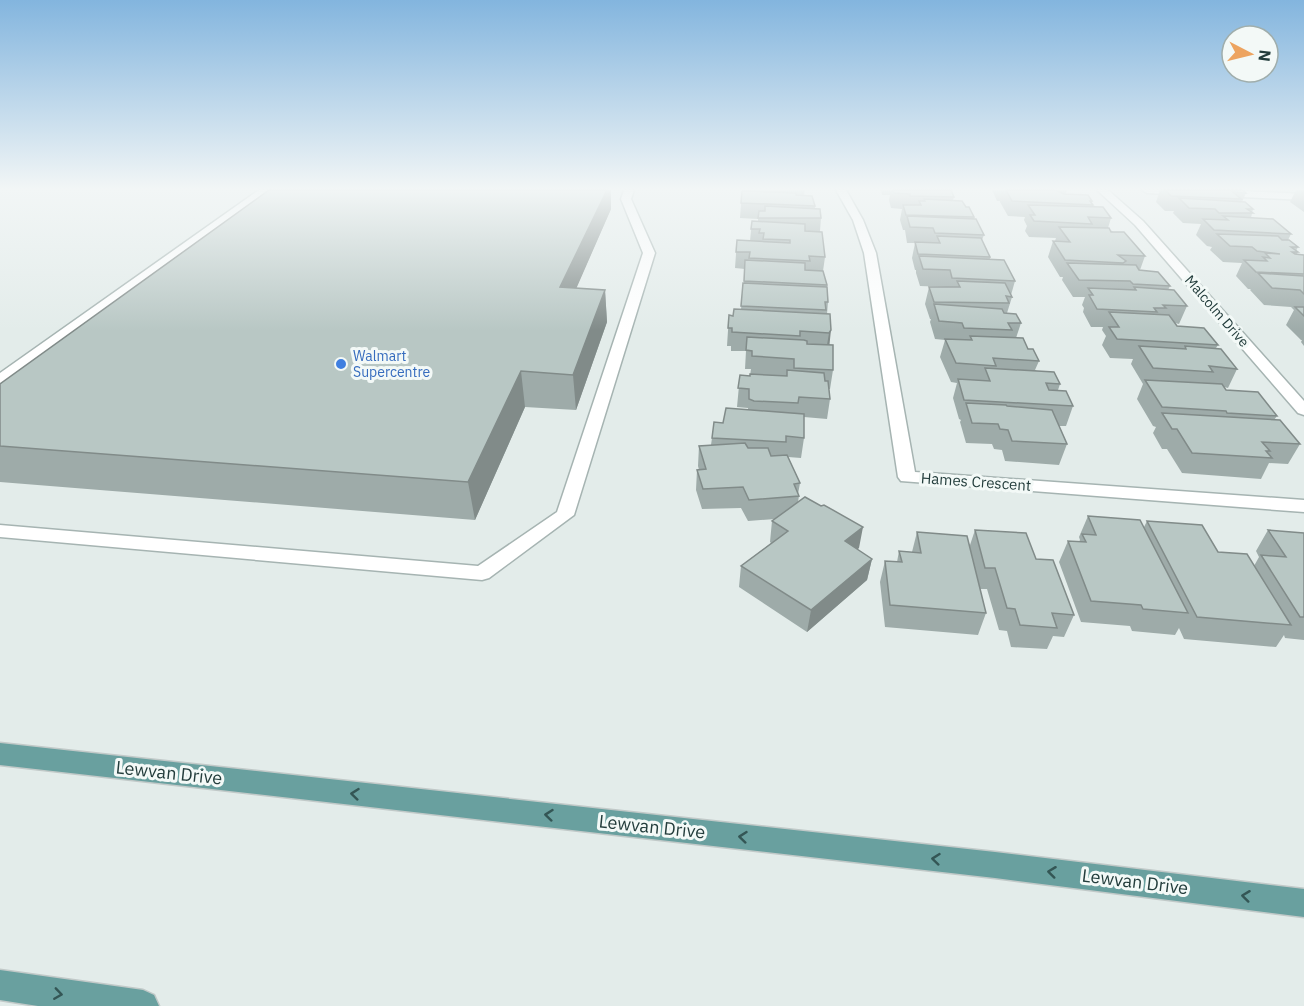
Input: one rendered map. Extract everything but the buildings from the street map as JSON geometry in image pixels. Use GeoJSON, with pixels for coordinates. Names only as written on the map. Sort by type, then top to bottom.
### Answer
{"type":"FeatureCollection","features":[{"type":"Feature","properties":{"kind":"main road","name":"Lewvan Drive"},"geometry":{"type":"LineString","coordinates":[[0,754],[1006,867],[1304,903]]}},
{"type":"Feature","properties":{"kind":"main road"},"geometry":{"type":"LineString","coordinates":[[0,985],[143,1006]]}},
{"type":"Feature","properties":{"kind":"street"},"geometry":{"type":"LineString","coordinates":[[0,380],[200,237]]}},
{"type":"Feature","properties":{"kind":"street"},"geometry":{"type":"LineString","coordinates":[[0,531],[482,573],[565,515],[649,253],[642,237]]}},
{"type":"Feature","properties":{"kind":"street","name":"Hames Crescent"},"geometry":{"type":"LineString","coordinates":[[864,237],[870,253],[908,477],[1304,506]]}},
{"type":"Feature","properties":{"kind":"street","name":"Malcolm Drive"},"geometry":{"type":"LineString","coordinates":[[1151,237],[1304,410]]}},
{"type":"Feature","properties":{"kind":"place","name":"Walmart Supercentre"},"geometry":{"type":"Point","coordinates":[341,364]}}]}
